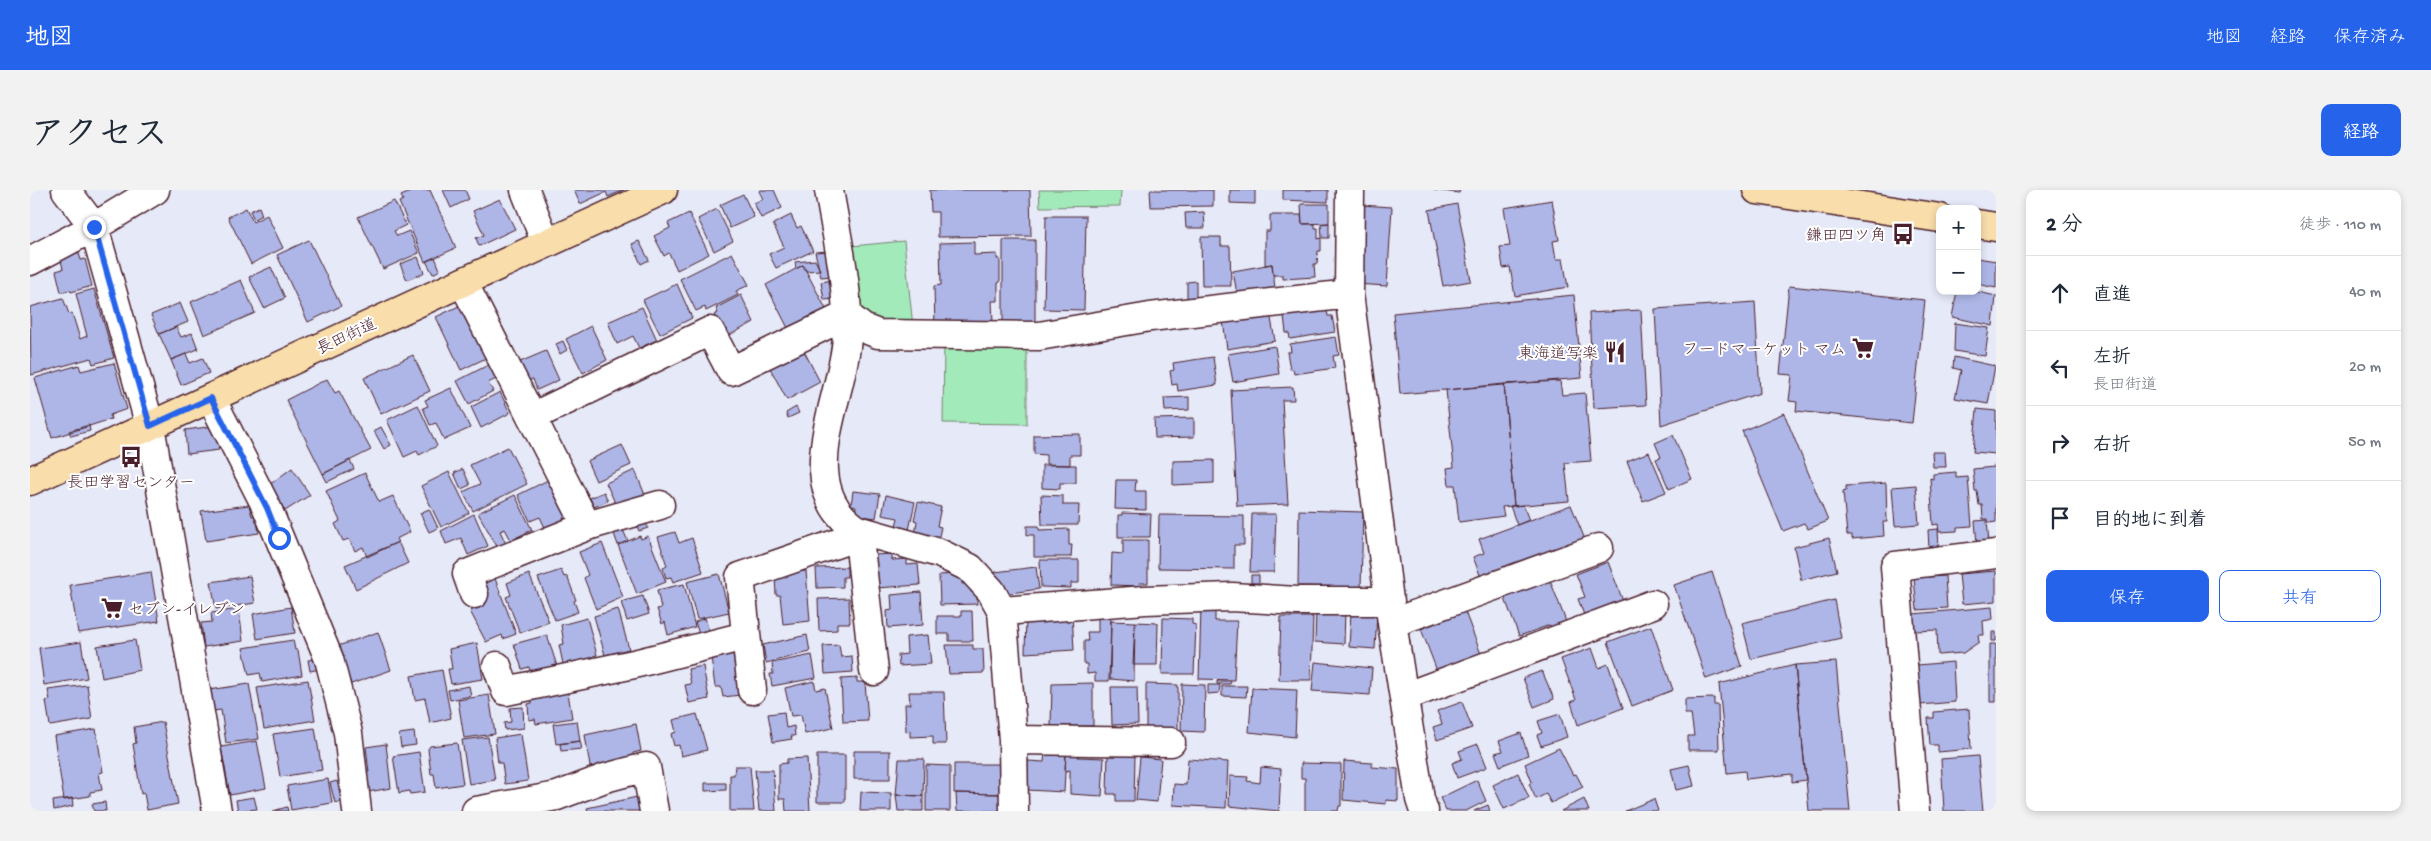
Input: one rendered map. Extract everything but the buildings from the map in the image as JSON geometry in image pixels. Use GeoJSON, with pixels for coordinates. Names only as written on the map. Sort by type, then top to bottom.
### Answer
{"type":"FeatureCollection","features":[{"type":"Feature","properties":{"kind":"main road","name":"長田街道"},"geometry":{"type":"LineString","coordinates":[[30,481],[663,190]]}},
{"type":"Feature","properties":{"kind":"main road"},"geometry":{"type":"LineString","coordinates":[[1756,190],[1809,193],[1936,217]]}},
{"type":"Feature","properties":{"kind":"main road"},"geometry":{"type":"LineString","coordinates":[[1981,225],[1996,227]]}},
{"type":"Feature","properties":{"kind":"street"},"geometry":{"type":"LineString","coordinates":[[66,190],[94,227],[150,426],[217,811]]}},
{"type":"Feature","properties":{"kind":"street"},"geometry":{"type":"LineString","coordinates":[[30,261],[94,227],[155,190]]}},
{"type":"Feature","properties":{"kind":"street"},"geometry":{"type":"LineString","coordinates":[[524,190],[546,243]]}},
{"type":"Feature","properties":{"kind":"street"},"geometry":{"type":"LineString","coordinates":[[829,190],[843,272],[847,338],[823,457],[826,486],[835,508],[856,529],[939,553],[970,568],[991,591],[1002,612],[1013,740],[1014,811]]}},
{"type":"Feature","properties":{"kind":"street"},"geometry":{"type":"LineString","coordinates":[[1350,190],[1349,294],[1391,612],[1420,799],[1424,811]]}},
{"type":"Feature","properties":{"kind":"street"},"geometry":{"type":"LineString","coordinates":[[463,282],[586,526]]}},
{"type":"Feature","properties":{"kind":"street"},"geometry":{"type":"LineString","coordinates":[[847,315],[863,328],[878,334],[1039,336],[1150,317],[1349,294]]}},
{"type":"Feature","properties":{"kind":"street"},"geometry":{"type":"LineString","coordinates":[[532,416],[710,331],[732,372],[847,315]]}},
{"type":"Feature","properties":{"kind":"street"},"geometry":{"type":"LineString","coordinates":[[211,398],[267,508],[329,659],[348,733],[357,811]]}},
{"type":"Feature","properties":{"kind":"street"},"geometry":{"type":"LineString","coordinates":[[474,594],[467,574],[586,526],[660,505]]}},
{"type":"Feature","properties":{"kind":"street"},"geometry":{"type":"LineString","coordinates":[[752,690],[740,577],[841,542],[856,529]]}},
{"type":"Feature","properties":{"kind":"street"},"geometry":{"type":"LineString","coordinates":[[856,529],[874,671]]}},
{"type":"Feature","properties":{"kind":"street"},"geometry":{"type":"LineString","coordinates":[[1002,612],[1145,600],[1232,597],[1297,601],[1391,612],[1599,548]]}},
{"type":"Feature","properties":{"kind":"street"},"geometry":{"type":"LineString","coordinates":[[1915,811],[1895,566],[1996,554]]}},
{"type":"Feature","properties":{"kind":"street"},"geometry":{"type":"LineString","coordinates":[[1404,697],[1653,604]]}},
{"type":"Feature","properties":{"kind":"street"},"geometry":{"type":"LineString","coordinates":[[497,666],[506,692],[634,664],[745,636]]}},
{"type":"Feature","properties":{"kind":"street"},"geometry":{"type":"LineString","coordinates":[[1013,740],[1171,742]]}},
{"type":"Feature","properties":{"kind":"street"},"geometry":{"type":"LineString","coordinates":[[476,811],[557,796],[605,778],[646,768],[654,811]]}},
{"type":"Feature","properties":{"kind":"green space"},"geometry":{"type":"Polygon","coordinates":[[[1039,190],[1121,190],[1120,206],[1040,207],[1039,190]]]}},
{"type":"Feature","properties":{"kind":"green space"},"geometry":{"type":"Polygon","coordinates":[[[904,241],[913,327],[886,328],[859,316],[852,246],[904,241]]]}},
{"type":"Feature","properties":{"kind":"green space"},"geometry":{"type":"Polygon","coordinates":[[[1027,341],[1027,424],[943,423],[944,343],[1027,341]]]}},
{"type":"Feature","properties":{"kind":"place","name":"鎌田四ツ角"},"geometry":{"type":"Point","coordinates":[1903,234]}},
{"type":"Feature","properties":{"kind":"place","name":"フードマーケット マム"},"geometry":{"type":"Point","coordinates":[1863,348]}},
{"type":"Feature","properties":{"kind":"place","name":"東海道写楽"},"geometry":{"type":"Point","coordinates":[1615,352]}},
{"type":"Feature","properties":{"kind":"place","name":"長田学習センター"},"geometry":{"type":"Point","coordinates":[131,457]}},
{"type":"Feature","properties":{"kind":"place","name":"セブン-イレブン"},"geometry":{"type":"Point","coordinates":[112,608]}},
{"type":"Feature","properties":{"kind":"route"},"geometry":{"type":"LineString","coordinates":[[94,227],[150,426],[211,398],[267,508],[279,538]]}}]}
